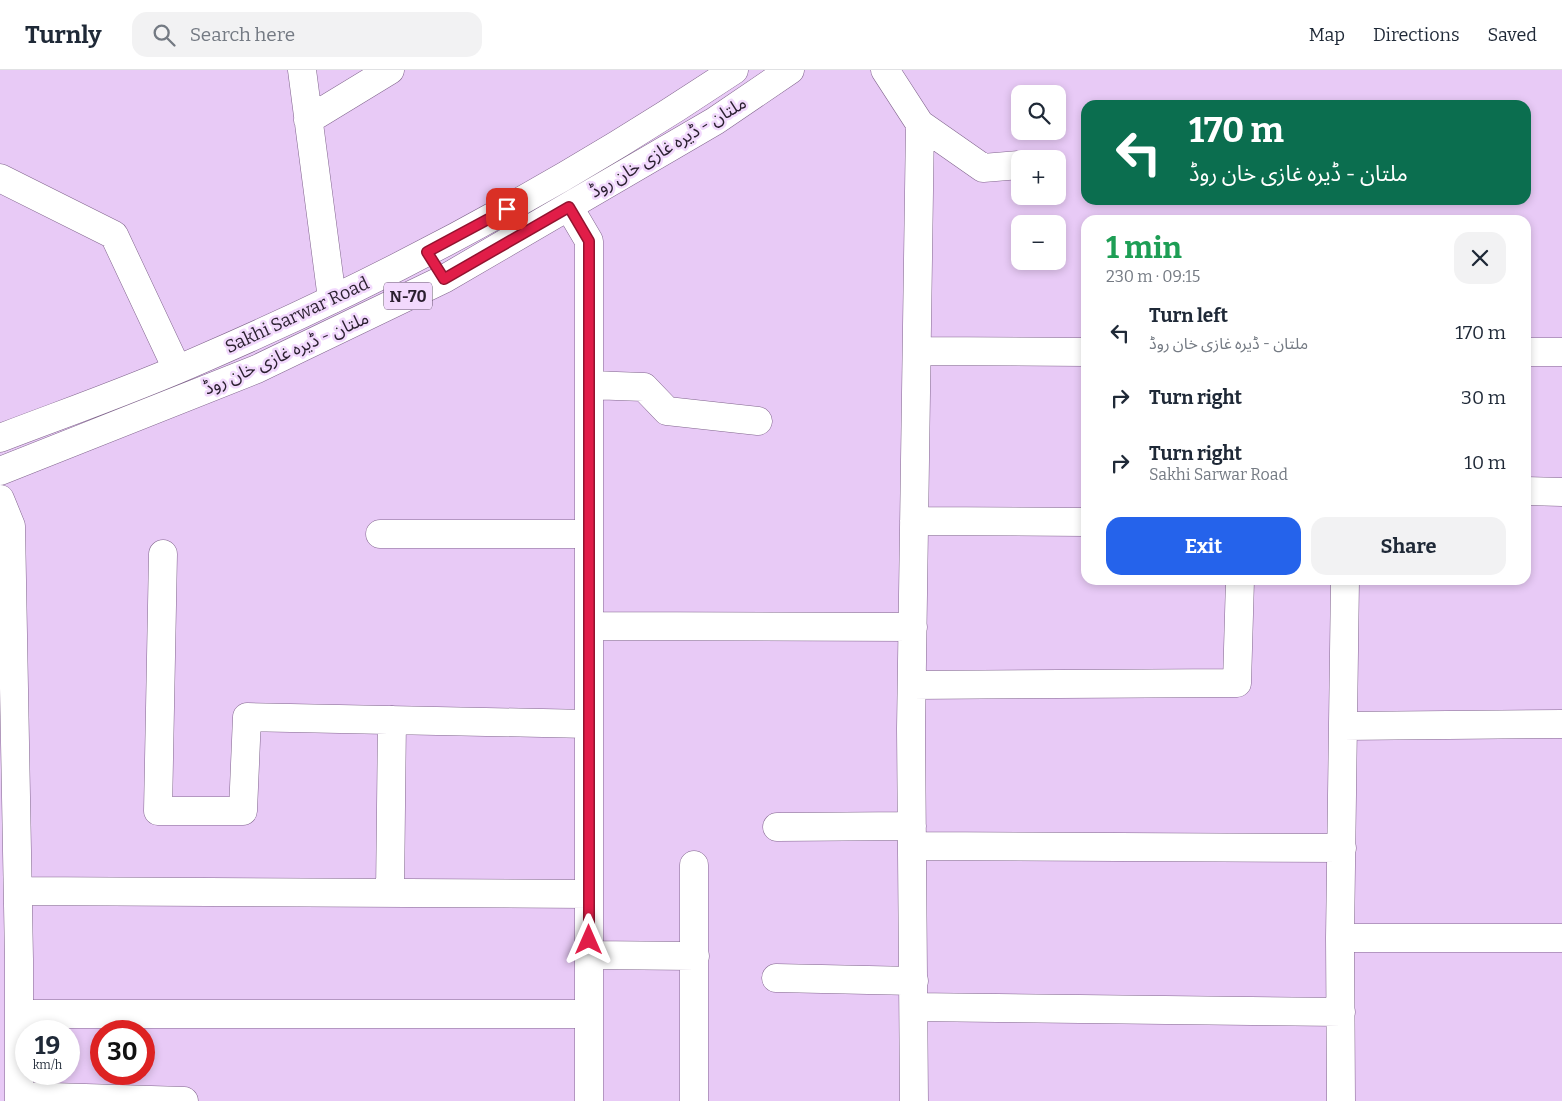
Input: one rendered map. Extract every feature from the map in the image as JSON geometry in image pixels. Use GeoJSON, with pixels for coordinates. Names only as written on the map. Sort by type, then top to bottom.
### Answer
{"type":"FeatureCollection","features":[{"type":"Feature","properties":{"kind":"main road"},"geometry":{"type":"LineString","coordinates":[[302,70],[332,299]]}},
{"type":"Feature","properties":{"kind":"main road"},"geometry":{"type":"LineString","coordinates":[[308,120],[390,70]]}},
{"type":"Feature","properties":{"kind":"main road","name":"ملتان - ڈیرہ غازی خان روڈ"},"geometry":{"type":"LineString","coordinates":[[0,471],[257,369],[444,279],[716,121],[790,70]]}},
{"type":"Feature","properties":{"kind":"main road"},"geometry":{"type":"LineString","coordinates":[[885,70],[920,124],[983,168],[1011,166]]}},
{"type":"Feature","properties":{"kind":"main road","name":"Sakhi Sarwar Road"},"geometry":{"type":"LineString","coordinates":[[0,438],[203,359],[427,252],[539,192],[724,73]]}},
{"type":"Feature","properties":{"kind":"main road"},"geometry":{"type":"LineString","coordinates":[[914,1101],[912,685],[920,124]]}},
{"type":"Feature","properties":{"kind":"main road"},"geometry":{"type":"LineString","coordinates":[[0,178],[114,235],[177,369]]}},
{"type":"Feature","properties":{"kind":"main road"},"geometry":{"type":"LineString","coordinates":[[569,207],[589,241],[589,1101]]}},
{"type":"Feature","properties":{"kind":"main road"},"geometry":{"type":"LineString","coordinates":[[427,252],[444,279]]}},
{"type":"Feature","properties":{"kind":"main road"},"geometry":{"type":"LineString","coordinates":[[917,352],[1081,352]]}},
{"type":"Feature","properties":{"kind":"main road"},"geometry":{"type":"LineString","coordinates":[[1531,352],[1562,352]]}},
{"type":"Feature","properties":{"kind":"main road"},"geometry":{"type":"LineString","coordinates":[[589,384],[644,387],[667,411],[758,422]]}},
{"type":"Feature","properties":{"kind":"main road"},"geometry":{"type":"LineString","coordinates":[[1531,492],[1562,492]]}},
{"type":"Feature","properties":{"kind":"main road"},"geometry":{"type":"LineString","coordinates":[[0,499],[11,526],[8,761],[18,891],[10,959],[19,1014],[19,1098],[184,1101]]}},
{"type":"Feature","properties":{"kind":"main road"},"geometry":{"type":"LineString","coordinates":[[914,520],[1081,522]]}},
{"type":"Feature","properties":{"kind":"main road"},"geometry":{"type":"LineString","coordinates":[[380,534],[589,534]]}},
{"type":"Feature","properties":{"kind":"main road"},"geometry":{"type":"LineString","coordinates":[[163,554],[158,811],[243,811],[247,717],[589,724]]}},
{"type":"Feature","properties":{"kind":"main road"},"geometry":{"type":"LineString","coordinates":[[912,685],[1237,683],[1240,585]]}},
{"type":"Feature","properties":{"kind":"main road"},"geometry":{"type":"LineString","coordinates":[[1341,1101],[1340,938],[1346,585]]}},
{"type":"Feature","properties":{"kind":"main road"},"geometry":{"type":"LineString","coordinates":[[589,626],[913,628]]}},
{"type":"Feature","properties":{"kind":"main road"},"geometry":{"type":"LineString","coordinates":[[390,893],[392,720]]}},
{"type":"Feature","properties":{"kind":"main road"},"geometry":{"type":"LineString","coordinates":[[1343,726],[1562,724]]}},
{"type":"Feature","properties":{"kind":"main road"},"geometry":{"type":"LineString","coordinates":[[777,827],[912,836],[1342,848]]}},
{"type":"Feature","properties":{"kind":"main road"},"geometry":{"type":"LineString","coordinates":[[694,864],[694,1101]]}},
{"type":"Feature","properties":{"kind":"main road"},"geometry":{"type":"LineString","coordinates":[[18,891],[589,894]]}},
{"type":"Feature","properties":{"kind":"main road"},"geometry":{"type":"LineString","coordinates":[[1340,938],[1562,938]]}},
{"type":"Feature","properties":{"kind":"main road"},"geometry":{"type":"LineString","coordinates":[[589,955],[695,956]]}},
{"type":"Feature","properties":{"kind":"main road"},"geometry":{"type":"LineString","coordinates":[[776,978],[914,994],[1341,1012]]}},
{"type":"Feature","properties":{"kind":"main road"},"geometry":{"type":"LineString","coordinates":[[19,1014],[589,1014]]}},
{"type":"Feature","properties":{"kind":"route"},"geometry":{"type":"LineString","coordinates":[[507,209],[427,252],[444,279],[569,207],[589,241],[589,940]]}}]}
